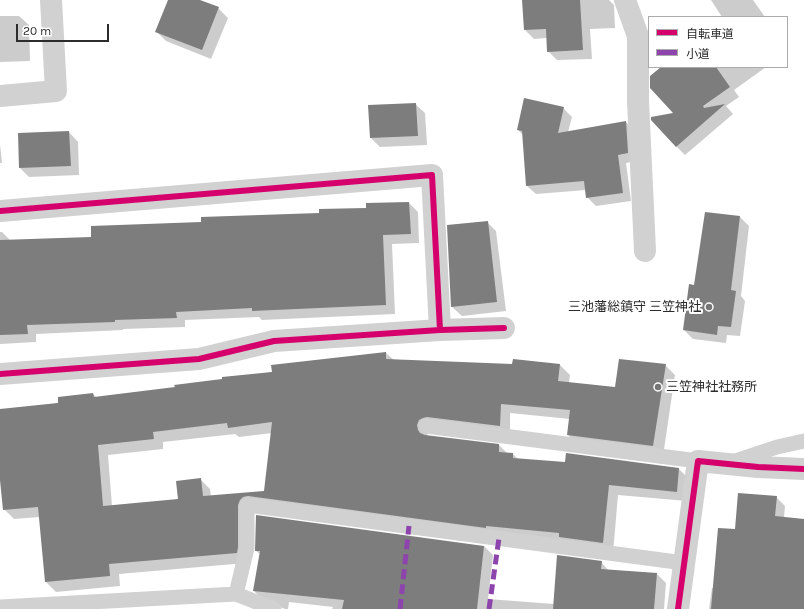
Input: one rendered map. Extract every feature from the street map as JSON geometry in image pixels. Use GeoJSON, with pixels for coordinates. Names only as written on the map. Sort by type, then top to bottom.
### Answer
{"type":"FeatureCollection","features":[{"type":"Feature","properties":{"kind":"street"},"geometry":{"type":"LineString","coordinates":[[0,96],[56,91],[51,0]]}},
{"type":"Feature","properties":{"kind":"street"},"geometry":{"type":"LineString","coordinates":[[625,0],[638,36],[638,101],[645,251]]}},
{"type":"Feature","properties":{"kind":"street"},"geometry":{"type":"LineString","coordinates":[[0,210],[432,175],[440,330]]}},
{"type":"Feature","properties":{"kind":"street"},"geometry":{"type":"LineString","coordinates":[[0,374],[199,359],[274,341],[440,330],[504,328]]}},
{"type":"Feature","properties":{"kind":"street"},"geometry":{"type":"LineString","coordinates":[[678,609],[698,460],[758,467],[804,469]]}},
{"type":"Feature","properties":{"kind":"lane"},"geometry":{"type":"LineString","coordinates":[[426,426],[698,460]]}},
{"type":"Feature","properties":{"kind":"lane"},"geometry":{"type":"LineString","coordinates":[[727,464],[777,447],[804,441]]}},
{"type":"Feature","properties":{"kind":"lane"},"geometry":{"type":"LineString","coordinates":[[236,594],[247,548],[247,505],[684,563]]}},
{"type":"Feature","properties":{"kind":"lane"},"geometry":{"type":"LineString","coordinates":[[0,607],[236,594],[274,609]]}},
{"type":"Feature","properties":{"kind":"building"},"geometry":{"type":"Polygon","coordinates":[[[168,0],[200,0],[219,7],[202,50],[155,32],[168,0]]]}},
{"type":"Feature","properties":{"kind":"building"},"geometry":{"type":"Polygon","coordinates":[[[522,0],[580,0],[583,50],[547,52],[546,29],[524,30],[522,0]]]}},
{"type":"Feature","properties":{"kind":"building"},"geometry":{"type":"Polygon","coordinates":[[[660,68],[717,68],[730,87],[703,106],[704,108],[725,104],[676,147],[651,120],[651,117],[673,113],[650,88],[650,76],[660,68]]]}},
{"type":"Feature","properties":{"kind":"building"},"geometry":{"type":"Polygon","coordinates":[[[524,98],[564,107],[558,133],[626,121],[628,153],[618,155],[623,193],[586,198],[584,181],[526,186],[522,131],[517,130],[524,98]]]}},
{"type":"Feature","properties":{"kind":"building"},"geometry":{"type":"Polygon","coordinates":[[[416,103],[418,136],[370,138],[368,105],[416,103]]]}},
{"type":"Feature","properties":{"kind":"building"},"geometry":{"type":"Polygon","coordinates":[[[69,131],[71,166],[19,168],[18,133],[69,131]]]}},
{"type":"Feature","properties":{"kind":"building"},"geometry":{"type":"Polygon","coordinates":[[[409,202],[411,234],[383,235],[386,305],[252,311],[252,308],[176,312],[177,318],[27,325],[28,334],[0,335],[0,240],[91,237],[91,226],[201,222],[201,217],[319,213],[319,209],[366,208],[366,203],[409,202]]]}},
{"type":"Feature","properties":{"kind":"building"},"geometry":{"type":"Polygon","coordinates":[[[705,212],[740,216],[731,290],[736,291],[731,327],[718,326],[717,335],[683,330],[689,284],[694,285],[705,212]]]}},
{"type":"Feature","properties":{"kind":"building"},"geometry":{"type":"Polygon","coordinates":[[[488,221],[497,302],[451,307],[447,225],[488,221]]]}},
{"type":"Feature","properties":{"kind":"building"},"geometry":{"type":"Polygon","coordinates":[[[386,352],[386,359],[512,364],[513,359],[560,364],[558,381],[615,387],[619,359],[666,364],[653,446],[567,435],[570,410],[501,404],[500,426],[427,417],[419,420],[417,425],[420,433],[425,435],[499,444],[499,452],[513,453],[513,458],[565,462],[566,453],[679,468],[677,492],[609,485],[603,543],[559,537],[559,533],[486,526],[486,528],[248,496],[243,497],[238,505],[237,553],[109,564],[110,576],[45,582],[38,507],[3,510],[0,480],[0,409],[58,403],[58,397],[93,393],[94,397],[175,387],[174,385],[222,379],[222,377],[272,372],[271,365],[386,352]],[[272,422],[228,428],[227,423],[153,432],[154,439],[98,445],[103,506],[178,499],[176,481],[201,478],[203,496],[264,491],[272,422]]]}},
{"type":"Feature","properties":{"kind":"building"},"geometry":{"type":"Polygon","coordinates":[[[738,493],[777,496],[775,516],[804,519],[804,609],[711,609],[718,528],[735,529],[738,493]]]}},
{"type":"Feature","properties":{"kind":"building"},"geometry":{"type":"Polygon","coordinates":[[[256,515],[484,546],[477,609],[342,609],[344,600],[253,591],[260,551],[255,551],[256,515]]]}},
{"type":"Feature","properties":{"kind":"building"},"geometry":{"type":"Polygon","coordinates":[[[557,555],[602,561],[601,569],[657,573],[654,609],[553,609],[557,555]]]}},
{"type":"Feature","properties":{"kind":"marked path"},"geometry":{"type":"LineString","coordinates":[[400,609],[409,526]]}},
{"type":"Feature","properties":{"kind":"marked path"},"geometry":{"type":"LineString","coordinates":[[489,609],[499,538]]}},
{"type":"Feature","properties":{"kind":"cycle path"},"geometry":{"type":"LineString","coordinates":[[0,211],[432,175],[440,330]]}},
{"type":"Feature","properties":{"kind":"cycle path"},"geometry":{"type":"LineString","coordinates":[[0,374],[199,359],[274,341],[440,330],[504,328]]}},
{"type":"Feature","properties":{"kind":"cycle path"},"geometry":{"type":"LineString","coordinates":[[678,609],[698,461],[758,467],[804,469]]}},
{"type":"Feature","properties":{"kind":"place","name":"三池藩総鎮守 三笠神社"},"geometry":{"type":"Point","coordinates":[709,307]}},
{"type":"Feature","properties":{"kind":"place","name":"三笠神社社務所"},"geometry":{"type":"Point","coordinates":[658,387]}}]}
